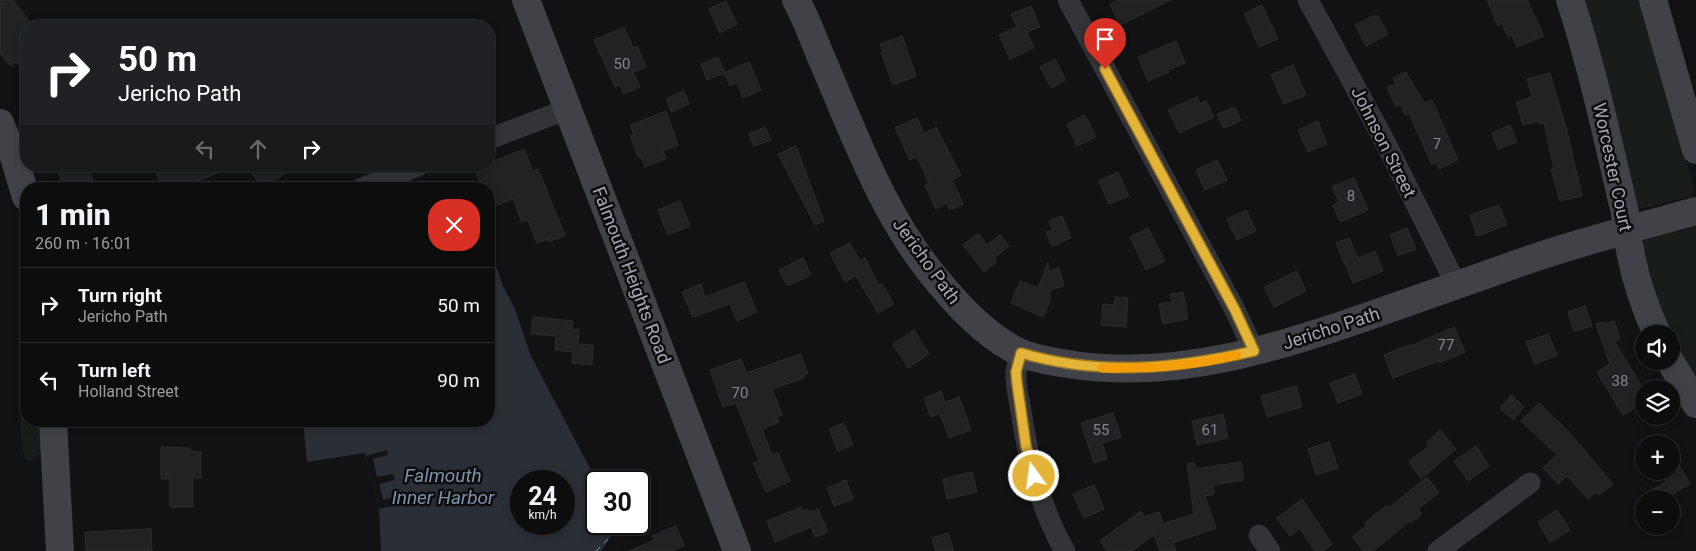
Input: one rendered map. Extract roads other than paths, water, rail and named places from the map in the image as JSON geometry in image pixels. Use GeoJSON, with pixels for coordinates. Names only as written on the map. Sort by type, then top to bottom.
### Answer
{"type":"FeatureCollection","features":[{"type":"Feature","properties":{"kind":"street","name":"Falmouth Heights Road"},"geometry":{"type":"LineString","coordinates":[[526,0],[737,551]]}},
{"type":"Feature","properties":{"kind":"street","name":"Jericho Path"},"geometry":{"type":"LineString","coordinates":[[796,0],[882,194],[913,247],[939,283],[956,302],[997,339],[1021,353],[1060,363],[1115,368],[1181,365],[1254,351],[1346,324],[1583,242],[1696,211]]}},
{"type":"Feature","properties":{"kind":"street"},"geometry":{"type":"LineString","coordinates":[[1068,0],[1235,310],[1254,351]]}},
{"type":"Feature","properties":{"kind":"street","name":"Johnson Street"},"geometry":{"type":"LineString","coordinates":[[1308,0],[1384,140],[1457,286]]}},
{"type":"Feature","properties":{"kind":"street","name":"Worcester Court"},"geometry":{"type":"LineString","coordinates":[[1570,0],[1596,89],[1625,213],[1626,230],[1635,269],[1654,325]]}},
{"type":"Feature","properties":{"kind":"street"},"geometry":{"type":"LineString","coordinates":[[1653,0],[1696,150]]}},
{"type":"Feature","properties":{"kind":"street"},"geometry":{"type":"LineString","coordinates":[[495,137],[568,109]]}},
{"type":"Feature","properties":{"kind":"street"},"geometry":{"type":"LineString","coordinates":[[0,123],[22,182]]}},
{"type":"Feature","properties":{"kind":"street"},"geometry":{"type":"LineString","coordinates":[[378,182],[403,172]]}},
{"type":"Feature","properties":{"kind":"street"},"geometry":{"type":"LineString","coordinates":[[1021,353],[1016,372],[1026,446],[1044,505],[1065,551]]}},
{"type":"Feature","properties":{"kind":"street"},"geometry":{"type":"LineString","coordinates":[[1675,370],[1696,404]]}},
{"type":"Feature","properties":{"kind":"street"},"geometry":{"type":"LineString","coordinates":[[53,427],[60,551]]}},
{"type":"Feature","properties":{"kind":"street"},"geometry":{"type":"LineString","coordinates":[[1442,550],[1530,483]]}},
{"type":"Feature","properties":{"kind":"water","name":"Falmouth Inner Harbor"},"geometry":{"type":"Polygon","coordinates":[[[495,263],[503,286],[515,309],[531,356],[591,470],[585,470],[585,535],[625,535],[617,551],[381,551],[379,509],[365,453],[307,462],[304,427],[495,427],[495,263]]]}}]}
